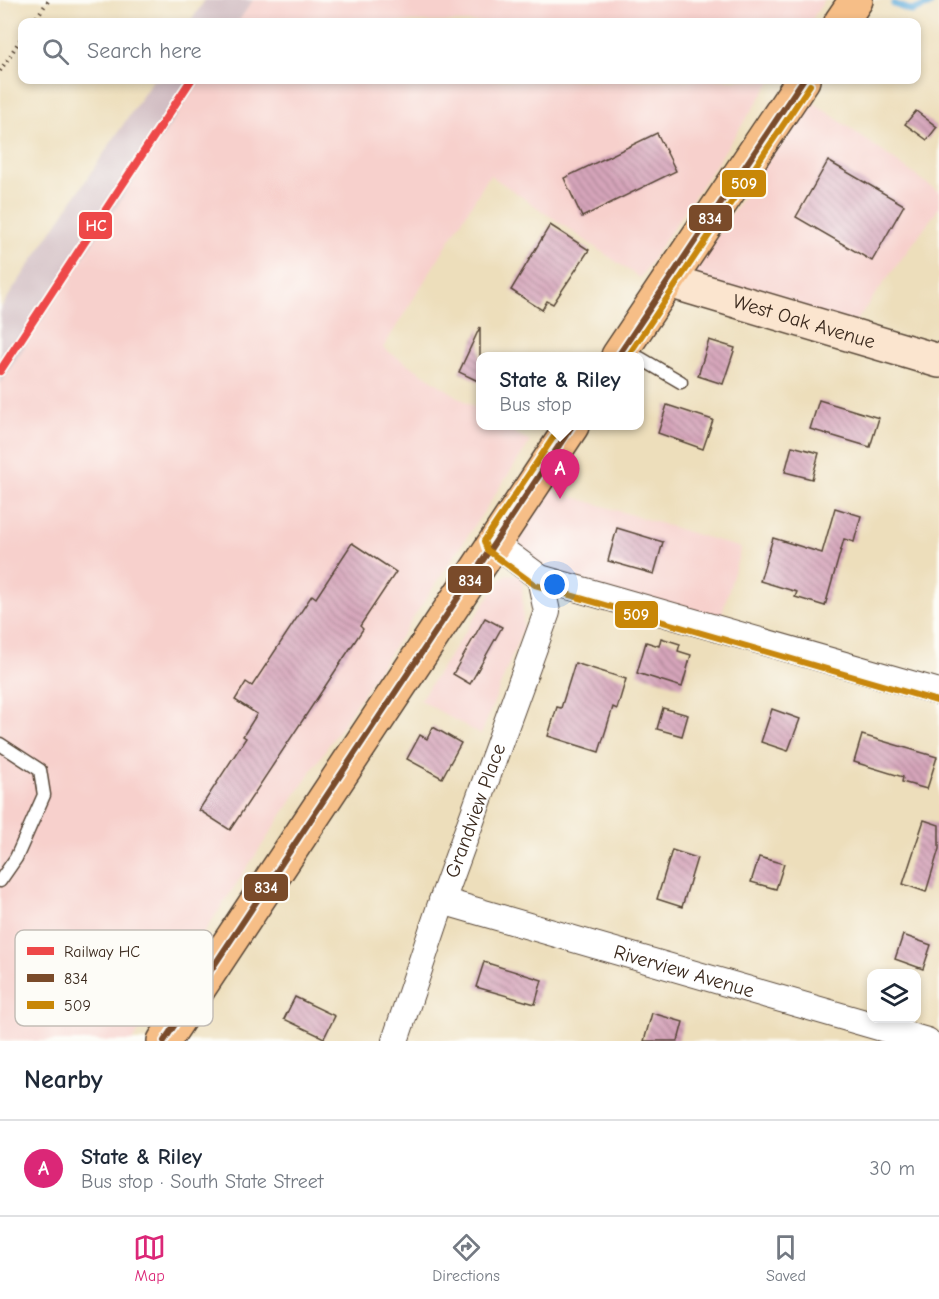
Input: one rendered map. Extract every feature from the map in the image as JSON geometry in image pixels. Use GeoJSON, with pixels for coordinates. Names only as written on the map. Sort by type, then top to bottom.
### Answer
{"type":"FeatureCollection","features":[{"type":"Feature","properties":{"kind":"main road"},"geometry":{"type":"LineString","coordinates":[[844,18],[856,0]]}},
{"type":"Feature","properties":{"kind":"main road"},"geometry":{"type":"LineString","coordinates":[[632,352],[669,281],[800,84]]}},
{"type":"Feature","properties":{"kind":"main road"},"geometry":{"type":"LineString","coordinates":[[213,971],[569,430]]}},
{"type":"Feature","properties":{"kind":"main road"},"geometry":{"type":"LineString","coordinates":[[168,1039],[177,1026]]}},
{"type":"Feature","properties":{"kind":"street","name":"West Oak Avenue"},"geometry":{"type":"LineString","coordinates":[[669,281],[939,361]]}},
{"type":"Feature","properties":{"kind":"street"},"geometry":{"type":"LineString","coordinates":[[494,543],[540,578],[939,692]]}},
{"type":"Feature","properties":{"kind":"street","name":"Grandview Place"},"geometry":{"type":"LineString","coordinates":[[395,1041],[442,901],[547,612],[540,578]]}},
{"type":"Feature","properties":{"kind":"street","name":"Riverview Avenue"},"geometry":{"type":"LineString","coordinates":[[442,901],[927,1041]]}},
{"type":"Feature","properties":{"kind":"lane"},"geometry":{"type":"LineString","coordinates":[[644,362],[681,382]]}},
{"type":"Feature","properties":{"kind":"lane"},"geometry":{"type":"LineString","coordinates":[[0,744],[40,770],[44,795],[16,858],[0,881]]}},
{"type":"Feature","properties":{"kind":"path"},"geometry":{"type":"LineString","coordinates":[[36,18],[49,0]]}},
{"type":"Feature","properties":{"kind":"path"},"geometry":{"type":"LineString","coordinates":[[0,71],[18,43]]}},
{"type":"Feature","properties":{"kind":"shaded area"},"geometry":{"type":"Polygon","coordinates":[[[205,0],[253,0],[241,18],[193,18],[205,0]]]}},
{"type":"Feature","properties":{"kind":"shaded area"},"geometry":{"type":"Polygon","coordinates":[[[253,0],[825,0],[813,18],[241,18],[253,0]]]}},
{"type":"Feature","properties":{"kind":"shaded area"},"geometry":{"type":"Polygon","coordinates":[[[150,84],[197,84],[0,384],[0,309],[150,84]]]}},
{"type":"Feature","properties":{"kind":"shaded area"},"geometry":{"type":"Polygon","coordinates":[[[197,84],[769,84],[640,278],[490,175],[383,348],[476,408],[476,430],[510,430],[530,442],[206,930],[15,930],[15,1026],[142,1026],[132,1041],[0,1041],[0,384],[197,84]]]}},
{"type":"Feature","properties":{"kind":"shaded area"},"geometry":{"type":"Polygon","coordinates":[[[809,99],[939,192],[939,208],[850,329],[686,281],[809,99]]]}},
{"type":"Feature","properties":{"kind":"shaded area"},"geometry":{"type":"Polygon","coordinates":[[[547,489],[741,548],[719,624],[545,575],[509,547],[547,489]]]}},
{"type":"Feature","properties":{"kind":"shaded area"},"geometry":{"type":"Polygon","coordinates":[[[507,574],[522,576],[523,628],[481,735],[420,700],[500,580],[507,574]]]}},
{"type":"Feature","properties":{"kind":"building"},"geometry":{"type":"Polygon","coordinates":[[[916,111],[937,127],[927,140],[905,124],[916,111]]]}},
{"type":"Feature","properties":{"kind":"building"},"geometry":{"type":"Polygon","coordinates":[[[657,133],[676,171],[582,217],[564,178],[657,133]]]}},
{"type":"Feature","properties":{"kind":"building"},"geometry":{"type":"Polygon","coordinates":[[[828,161],[904,205],[872,261],[796,217],[828,161]]]}},
{"type":"Feature","properties":{"kind":"building"},"geometry":{"type":"Polygon","coordinates":[[[550,225],[589,250],[553,304],[547,301],[542,310],[511,290],[550,225]]]}},
{"type":"Feature","properties":{"kind":"building"},"geometry":{"type":"Polygon","coordinates":[[[480,327],[480,352],[476,352],[476,380],[459,372],[480,327]]]}},
{"type":"Feature","properties":{"kind":"building"},"geometry":{"type":"Polygon","coordinates":[[[709,340],[735,348],[723,384],[698,376],[709,340]]]}},
{"type":"Feature","properties":{"kind":"building"},"geometry":{"type":"Polygon","coordinates":[[[819,400],[879,418],[870,447],[810,429],[819,400]]]}},
{"type":"Feature","properties":{"kind":"building"},"geometry":{"type":"Polygon","coordinates":[[[667,405],[713,420],[703,449],[658,433],[667,405]]]}},
{"type":"Feature","properties":{"kind":"building"},"geometry":{"type":"Polygon","coordinates":[[[792,446],[819,453],[812,479],[785,472],[792,446]]]}},
{"type":"Feature","properties":{"kind":"building"},"geometry":{"type":"Polygon","coordinates":[[[835,508],[861,516],[854,542],[844,539],[825,606],[795,597],[797,592],[760,581],[773,538],[822,553],[835,508]]]}},
{"type":"Feature","properties":{"kind":"building"},"geometry":{"type":"Polygon","coordinates":[[[617,528],[663,542],[654,574],[608,561],[617,528]]]}},
{"type":"Feature","properties":{"kind":"building"},"geometry":{"type":"Polygon","coordinates":[[[352,543],[396,572],[360,626],[363,629],[230,830],[199,810],[246,738],[243,736],[257,714],[235,700],[246,682],[252,686],[312,595],[316,598],[352,543]]]}},
{"type":"Feature","properties":{"kind":"building"},"geometry":{"type":"Polygon","coordinates":[[[485,618],[502,627],[470,684],[453,674],[485,618]]]}},
{"type":"Feature","properties":{"kind":"building"},"geometry":{"type":"Polygon","coordinates":[[[661,638],[680,644],[678,651],[691,655],[682,687],[637,673],[646,642],[659,646],[661,638]]]}},
{"type":"Feature","properties":{"kind":"building"},"geometry":{"type":"Polygon","coordinates":[[[575,663],[626,679],[617,709],[613,707],[599,752],[548,736],[557,707],[561,708],[575,663]]]}},
{"type":"Feature","properties":{"kind":"building"},"geometry":{"type":"Polygon","coordinates":[[[663,708],[688,715],[682,736],[657,729],[663,708]]]}},
{"type":"Feature","properties":{"kind":"building"},"geometry":{"type":"Polygon","coordinates":[[[772,709],[800,719],[788,751],[761,742],[772,709]]]}},
{"type":"Feature","properties":{"kind":"building"},"geometry":{"type":"Polygon","coordinates":[[[433,727],[461,743],[442,778],[407,759],[420,735],[427,739],[433,727]]]}},
{"type":"Feature","properties":{"kind":"building"},"geometry":{"type":"Polygon","coordinates":[[[862,735],[937,757],[927,789],[902,782],[903,777],[854,762],[862,735]]]}},
{"type":"Feature","properties":{"kind":"building"},"geometry":{"type":"Polygon","coordinates":[[[924,820],[939,825],[939,849],[926,892],[903,884],[924,820]]]}},
{"type":"Feature","properties":{"kind":"building"},"geometry":{"type":"Polygon","coordinates":[[[672,850],[697,858],[682,907],[657,899],[672,850]]]}},
{"type":"Feature","properties":{"kind":"building"},"geometry":{"type":"Polygon","coordinates":[[[759,857],[784,864],[776,889],[751,882],[759,857]]]}},
{"type":"Feature","properties":{"kind":"building"},"geometry":{"type":"Polygon","coordinates":[[[903,935],[931,945],[923,969],[895,959],[903,935]]]}},
{"type":"Feature","properties":{"kind":"building"},"geometry":{"type":"Polygon","coordinates":[[[484,962],[542,980],[535,1004],[476,987],[484,962]]]}},
{"type":"Feature","properties":{"kind":"building"},"geometry":{"type":"Polygon","coordinates":[[[295,997],[335,1016],[324,1038],[284,1019],[295,997]]]}},
{"type":"Feature","properties":{"kind":"building"},"geometry":{"type":"Polygon","coordinates":[[[652,1013],[683,1022],[678,1041],[644,1041],[652,1013]]]}},
{"type":"Feature","properties":{"kind":"waterway"},"geometry":{"type":"LineString","coordinates":[[894,4],[912,11],[930,4],[932,0]]}},
{"type":"Feature","properties":{"kind":"rail line","name":"HC"},"geometry":{"type":"LineString","coordinates":[[0,371],[188,84]]}},
{"type":"Feature","properties":{"kind":"transit line","name":"834"},"geometry":{"type":"LineString","coordinates":[[621,352],[800,84]]}},
{"type":"Feature","properties":{"kind":"transit line","name":"509"},"geometry":{"type":"LineString","coordinates":[[631,352],[810,85]]}},
{"type":"Feature","properties":{"kind":"transit line","name":"509"},"geometry":{"type":"LineString","coordinates":[[558,430],[484,541],[487,550],[535,585],[937,701]]}},
{"type":"Feature","properties":{"kind":"transit line","name":"834"},"geometry":{"type":"LineString","coordinates":[[213,967],[569,430]]}},
{"type":"Feature","properties":{"kind":"transit line","name":"834"},"geometry":{"type":"LineString","coordinates":[[164,1041],[174,1026]]}},
{"type":"Feature","properties":{"kind":"place","name":"State & Riley"},"geometry":{"type":"Point","coordinates":[560,499]}}]}
